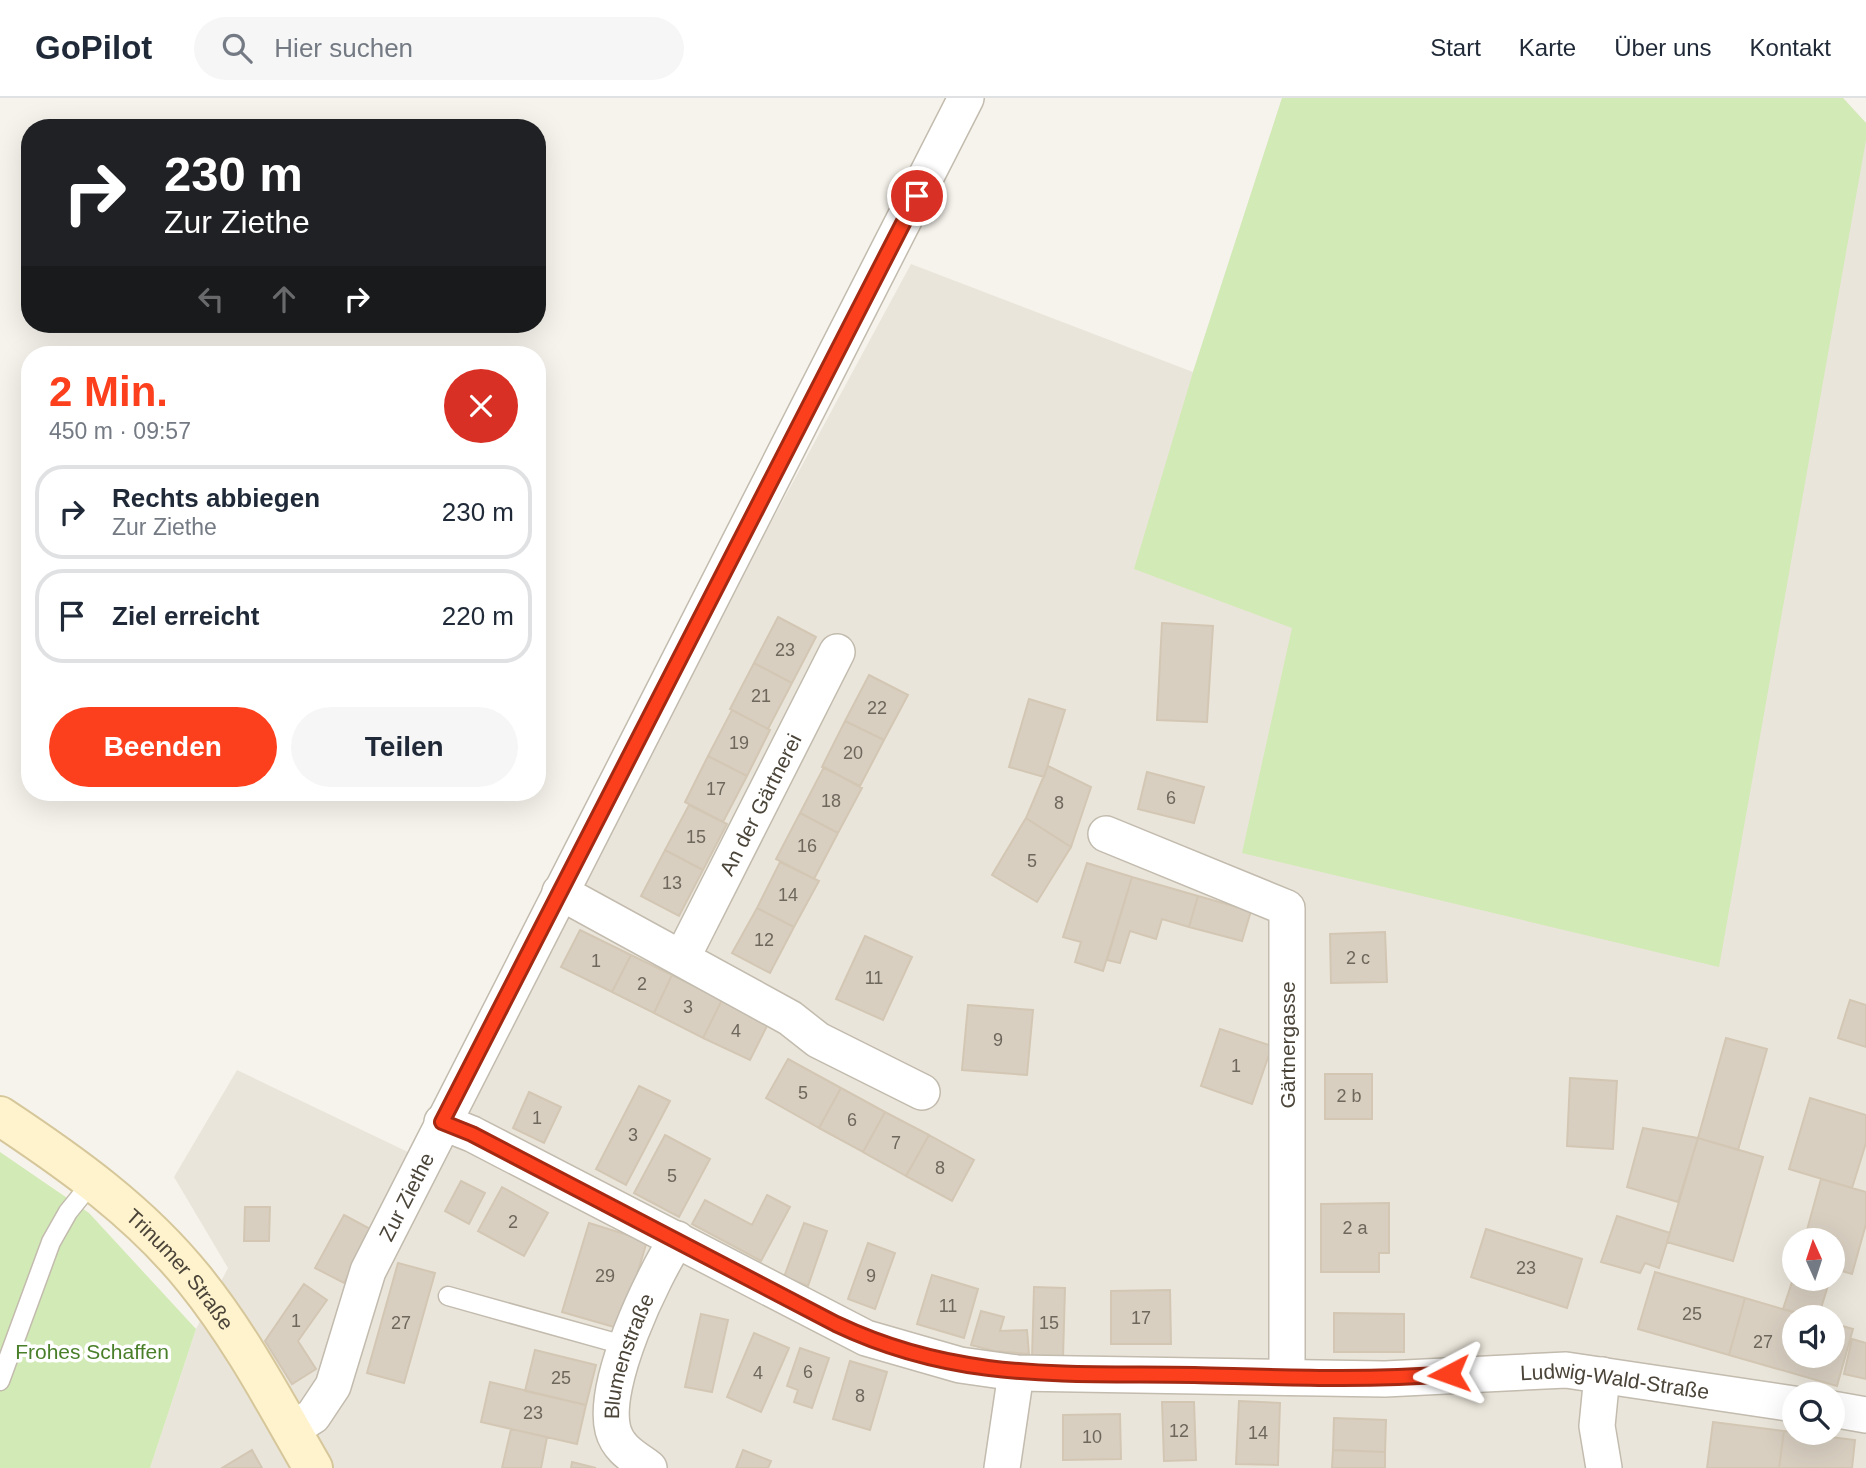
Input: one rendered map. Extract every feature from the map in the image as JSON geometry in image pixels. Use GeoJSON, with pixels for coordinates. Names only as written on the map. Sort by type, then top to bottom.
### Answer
{"type":"FeatureCollection","features":[{"type":"Feature","properties":{"kind":"main road","name":"Trinumer Straße"},"geometry":{"type":"LineString","coordinates":[[0,1116],[93,1181],[164,1245],[194,1279],[234,1336],[313,1468]]}},
{"type":"Feature","properties":{"kind":"street","name":"Zur Ziethe"},"geometry":{"type":"LineString","coordinates":[[291,1430],[313,1416],[333,1387],[368,1271],[966,98]]}},
{"type":"Feature","properties":{"kind":"street","name":"An der Gärtnerei"},"geometry":{"type":"LineString","coordinates":[[683,957],[837,652]]}},
{"type":"Feature","properties":{"kind":"street","name":"Gärtnergasse"},"geometry":{"type":"LineString","coordinates":[[1106,834],[1287,908],[1287,1377]]}},
{"type":"Feature","properties":{"kind":"street"},"geometry":{"type":"LineString","coordinates":[[560,892],[790,1018],[818,1041],[922,1092]]}},
{"type":"Feature","properties":{"kind":"street","name":"Ludwig-Wald-Straße"},"geometry":{"type":"LineString","coordinates":[[442,1122],[472,1134],[866,1338],[960,1365],[1016,1373],[1385,1379],[1537,1370],[1602,1375],[1782,1402]]}},
{"type":"Feature","properties":{"kind":"street","name":"Blumenstraße"},"geometry":{"type":"LineString","coordinates":[[649,1468],[622,1449],[613,1429],[615,1391],[641,1302],[677,1239]]}},
{"type":"Feature","properties":{"kind":"street"},"geometry":{"type":"LineString","coordinates":[[1002,1468],[1016,1373]]}},
{"type":"Feature","properties":{"kind":"street"},"geometry":{"type":"LineString","coordinates":[[1602,1375],[1597,1426],[1604,1468]]}},
{"type":"Feature","properties":{"kind":"street"},"geometry":{"type":"LineString","coordinates":[[1845,1411],[1866,1415]]}},
{"type":"Feature","properties":{"kind":"lane"},"geometry":{"type":"LineString","coordinates":[[0,1381],[51,1242],[68,1212],[93,1181]]}},
{"type":"Feature","properties":{"kind":"lane"},"geometry":{"type":"LineString","coordinates":[[448,1296],[627,1346]]}},
{"type":"Feature","properties":{"kind":"shaded area"},"geometry":{"type":"Polygon","coordinates":[[[1282,98],[1843,98],[1866,123],[1866,1468],[150,1468],[196,1329],[228,1268],[174,1177],[237,1070],[435,1165],[558,916],[911,264],[1193,372],[1282,98]]]}},
{"type":"Feature","properties":{"kind":"green space"},"geometry":{"type":"Polygon","coordinates":[[[1282,98],[1843,98],[1866,123],[1866,140],[1719,967],[1242,853],[1292,628],[1134,569],[1193,372],[1282,98]]]}},
{"type":"Feature","properties":{"kind":"green space","name":"Frohes Schaffen"},"geometry":{"type":"Polygon","coordinates":[[[0,1152],[89,1213],[196,1329],[150,1468],[0,1468],[0,1152]]]}},
{"type":"Feature","properties":{"kind":"building"},"geometry":{"type":"Polygon","coordinates":[[[778,617],[816,637],[792,683],[754,663],[778,617]]]}},
{"type":"Feature","properties":{"kind":"building"},"geometry":{"type":"Polygon","coordinates":[[[1162,623],[1213,626],[1207,722],[1157,720],[1162,623]]]}},
{"type":"Feature","properties":{"kind":"building"},"geometry":{"type":"Polygon","coordinates":[[[754,663],[792,683],[768,729],[730,709],[754,663]]]}},
{"type":"Feature","properties":{"kind":"building"},"geometry":{"type":"Polygon","coordinates":[[[869,675],[908,695],[884,740],[845,721],[869,675]]]}},
{"type":"Feature","properties":{"kind":"building"},"geometry":{"type":"Polygon","coordinates":[[[1029,699],[1065,710],[1044,777],[1009,767],[1029,699]]]}},
{"type":"Feature","properties":{"kind":"building"},"geometry":{"type":"Polygon","coordinates":[[[732,710],[770,730],[747,776],[708,756],[732,710]]]}},
{"type":"Feature","properties":{"kind":"building"},"geometry":{"type":"Polygon","coordinates":[[[845,721],[884,740],[860,786],[822,767],[845,721]]]}},
{"type":"Feature","properties":{"kind":"building"},"geometry":{"type":"Polygon","coordinates":[[[708,756],[747,776],[723,822],[685,802],[708,756]]]}},
{"type":"Feature","properties":{"kind":"building"},"geometry":{"type":"Polygon","coordinates":[[[1048,766],[1091,787],[1071,847],[1026,818],[1048,766]]]}},
{"type":"Feature","properties":{"kind":"building"},"geometry":{"type":"Polygon","coordinates":[[[824,767],[862,788],[838,833],[800,813],[824,767]]]}},
{"type":"Feature","properties":{"kind":"building"},"geometry":{"type":"Polygon","coordinates":[[[1147,772],[1204,787],[1194,823],[1138,809],[1147,772]]]}},
{"type":"Feature","properties":{"kind":"building"},"geometry":{"type":"Polygon","coordinates":[[[689,805],[727,824],[703,870],[665,850],[689,805]]]}},
{"type":"Feature","properties":{"kind":"building"},"geometry":{"type":"Polygon","coordinates":[[[800,813],[838,833],[814,879],[776,859],[800,813]]]}},
{"type":"Feature","properties":{"kind":"building"},"geometry":{"type":"Polygon","coordinates":[[[1026,818],[1071,847],[1037,902],[992,875],[1026,818]]]}},
{"type":"Feature","properties":{"kind":"building"},"geometry":{"type":"Polygon","coordinates":[[[665,850],[703,870],[679,916],[641,896],[665,850]]]}},
{"type":"Feature","properties":{"kind":"building"},"geometry":{"type":"Polygon","coordinates":[[[780,862],[819,881],[794,927],[757,908],[780,862]]]}},
{"type":"Feature","properties":{"kind":"building"},"geometry":{"type":"Polygon","coordinates":[[[1087,863],[1132,877],[1103,971],[1075,962],[1081,942],[1063,937],[1087,863]]]}},
{"type":"Feature","properties":{"kind":"building"},"geometry":{"type":"Polygon","coordinates":[[[1132,877],[1198,896],[1189,927],[1162,919],[1156,939],[1130,931],[1120,963],[1107,960],[1132,877]]]}},
{"type":"Feature","properties":{"kind":"building"},"geometry":{"type":"Polygon","coordinates":[[[1198,896],[1251,911],[1242,941],[1189,927],[1198,896]]]}},
{"type":"Feature","properties":{"kind":"building"},"geometry":{"type":"Polygon","coordinates":[[[757,908],[794,927],[770,973],[732,953],[757,908]]]}},
{"type":"Feature","properties":{"kind":"building"},"geometry":{"type":"Polygon","coordinates":[[[580,930],[631,955],[612,992],[561,967],[580,930]]]}},
{"type":"Feature","properties":{"kind":"building"},"geometry":{"type":"Polygon","coordinates":[[[1385,932],[1387,982],[1331,983],[1330,934],[1385,932]]]}},
{"type":"Feature","properties":{"kind":"building"},"geometry":{"type":"Polygon","coordinates":[[[865,936],[912,957],[883,1020],[836,999],[865,936]]]}},
{"type":"Feature","properties":{"kind":"building"},"geometry":{"type":"Polygon","coordinates":[[[631,955],[672,975],[654,1013],[612,992],[631,955]]]}},
{"type":"Feature","properties":{"kind":"building"},"geometry":{"type":"Polygon","coordinates":[[[672,975],[722,1000],[703,1038],[654,1013],[672,975]]]}},
{"type":"Feature","properties":{"kind":"building"},"geometry":{"type":"Polygon","coordinates":[[[722,1000],[768,1024],[750,1060],[703,1038],[722,1000]]]}},
{"type":"Feature","properties":{"kind":"building"},"geometry":{"type":"Polygon","coordinates":[[[1850,1000],[1866,1005],[1866,1047],[1838,1038],[1850,1000]]]}},
{"type":"Feature","properties":{"kind":"building"},"geometry":{"type":"Polygon","coordinates":[[[968,1005],[1033,1010],[1027,1075],[962,1070],[968,1005]]]}},
{"type":"Feature","properties":{"kind":"building"},"geometry":{"type":"Polygon","coordinates":[[[1220,1029],[1272,1046],[1252,1104],[1201,1086],[1220,1029]]]}},
{"type":"Feature","properties":{"kind":"building"},"geometry":{"type":"Polygon","coordinates":[[[1726,1038],[1767,1049],[1738,1150],[1698,1138],[1726,1038]]]}},
{"type":"Feature","properties":{"kind":"building"},"geometry":{"type":"Polygon","coordinates":[[[788,1059],[841,1088],[819,1128],[766,1098],[788,1059]]]}},
{"type":"Feature","properties":{"kind":"building"},"geometry":{"type":"Polygon","coordinates":[[[1325,1074],[1372,1074],[1372,1119],[1325,1119],[1325,1074]]]}},
{"type":"Feature","properties":{"kind":"building"},"geometry":{"type":"Polygon","coordinates":[[[1570,1078],[1617,1081],[1613,1149],[1567,1146],[1570,1078]]]}},
{"type":"Feature","properties":{"kind":"building"},"geometry":{"type":"Polygon","coordinates":[[[639,1086],[670,1101],[626,1185],[596,1169],[639,1086]]]}},
{"type":"Feature","properties":{"kind":"building"},"geometry":{"type":"Polygon","coordinates":[[[841,1088],[885,1112],[863,1152],[819,1128],[841,1088]]]}},
{"type":"Feature","properties":{"kind":"building"},"geometry":{"type":"Polygon","coordinates":[[[529,1092],[561,1107],[544,1143],[513,1128],[529,1092]]]}},
{"type":"Feature","properties":{"kind":"building"},"geometry":{"type":"Polygon","coordinates":[[[1810,1098],[1866,1115],[1866,1143],[1852,1188],[1789,1169],[1810,1098]]]}},
{"type":"Feature","properties":{"kind":"building"},"geometry":{"type":"Polygon","coordinates":[[[885,1112],[929,1135],[906,1176],[863,1152],[885,1112]]]}},
{"type":"Feature","properties":{"kind":"building"},"geometry":{"type":"Polygon","coordinates":[[[1643,1128],[1698,1138],[1678,1202],[1627,1187],[1643,1128]]]}},
{"type":"Feature","properties":{"kind":"building"},"geometry":{"type":"Polygon","coordinates":[[[665,1135],[710,1159],[679,1217],[634,1193],[665,1135]]]}},
{"type":"Feature","properties":{"kind":"building"},"geometry":{"type":"Polygon","coordinates":[[[929,1135],[974,1160],[952,1201],[906,1176],[929,1135]]]}},
{"type":"Feature","properties":{"kind":"building"},"geometry":{"type":"Polygon","coordinates":[[[1698,1138],[1763,1157],[1733,1261],[1667,1242],[1698,1138]]]}},
{"type":"Feature","properties":{"kind":"building"},"geometry":{"type":"Polygon","coordinates":[[[1821,1179],[1866,1192],[1866,1224],[1852,1274],[1845,1272],[1845,1228],[1808,1228],[1821,1179]]]}},
{"type":"Feature","properties":{"kind":"building"},"geometry":{"type":"Polygon","coordinates":[[[461,1181],[485,1193],[469,1224],[445,1211],[461,1181]]]}},
{"type":"Feature","properties":{"kind":"building"},"geometry":{"type":"Polygon","coordinates":[[[502,1187],[548,1213],[524,1256],[478,1231],[502,1187]]]}},
{"type":"Feature","properties":{"kind":"building"},"geometry":{"type":"Polygon","coordinates":[[[767,1195],[790,1207],[761,1261],[692,1224],[705,1200],[752,1225],[767,1195]]]}},
{"type":"Feature","properties":{"kind":"building"},"geometry":{"type":"Polygon","coordinates":[[[1389,1203],[1389,1253],[1379,1253],[1379,1272],[1321,1272],[1321,1204],[1389,1203]]]}},
{"type":"Feature","properties":{"kind":"building"},"geometry":{"type":"Polygon","coordinates":[[[245,1207],[270,1207],[269,1241],[244,1241],[245,1207]]]}},
{"type":"Feature","properties":{"kind":"building"},"geometry":{"type":"Polygon","coordinates":[[[344,1215],[372,1230],[344,1283],[315,1268],[344,1215]]]}},
{"type":"Feature","properties":{"kind":"building"},"geometry":{"type":"Polygon","coordinates":[[[1617,1216],[1670,1233],[1659,1268],[1645,1263],[1640,1273],[1601,1262],[1617,1216]]]}},
{"type":"Feature","properties":{"kind":"building"},"geometry":{"type":"Polygon","coordinates":[[[589,1223],[647,1241],[621,1329],[562,1312],[589,1223]]]}},
{"type":"Feature","properties":{"kind":"building"},"geometry":{"type":"Polygon","coordinates":[[[804,1223],[827,1231],[808,1286],[784,1277],[804,1223]]]}},
{"type":"Feature","properties":{"kind":"building"},"geometry":{"type":"Polygon","coordinates":[[[1486,1229],[1582,1259],[1567,1308],[1471,1277],[1486,1229]]]}},
{"type":"Feature","properties":{"kind":"building"},"geometry":{"type":"Polygon","coordinates":[[[868,1243],[895,1253],[875,1309],[848,1299],[868,1243]]]}},
{"type":"Feature","properties":{"kind":"building"},"geometry":{"type":"Polygon","coordinates":[[[398,1263],[435,1273],[404,1383],[367,1373],[398,1263]]]}},
{"type":"Feature","properties":{"kind":"building"},"geometry":{"type":"Polygon","coordinates":[[[1655,1272],[1745,1298],[1729,1355],[1638,1329],[1655,1272]]]}},
{"type":"Feature","properties":{"kind":"building"},"geometry":{"type":"Polygon","coordinates":[[[932,1275],[978,1289],[964,1338],[917,1324],[932,1275]]]}},
{"type":"Feature","properties":{"kind":"building"},"geometry":{"type":"Polygon","coordinates":[[[304,1284],[327,1300],[298,1341],[316,1369],[292,1384],[265,1341],[304,1284]]]}},
{"type":"Feature","properties":{"kind":"building"},"geometry":{"type":"Polygon","coordinates":[[[1034,1287],[1065,1288],[1063,1358],[1032,1358],[1034,1287]]]}},
{"type":"Feature","properties":{"kind":"building"},"geometry":{"type":"Polygon","coordinates":[[[1170,1290],[1171,1344],[1111,1344],[1111,1291],[1170,1290]]]}},
{"type":"Feature","properties":{"kind":"building"},"geometry":{"type":"Polygon","coordinates":[[[1789,1292],[1826,1292],[1822,1305],[1784,1305],[1789,1292]]]}},
{"type":"Feature","properties":{"kind":"building"},"geometry":{"type":"Polygon","coordinates":[[[1745,1298],[1782,1309],[1782,1368],[1842,1368],[1838,1382],[1823,1382],[1729,1355],[1745,1298]]]}},
{"type":"Feature","properties":{"kind":"building"},"geometry":{"type":"Polygon","coordinates":[[[981,1311],[1004,1317],[1000,1331],[1027,1330],[1029,1354],[994,1351],[971,1345],[981,1311]]]}},
{"type":"Feature","properties":{"kind":"building"},"geometry":{"type":"Polygon","coordinates":[[[1334,1313],[1404,1314],[1404,1352],[1334,1352],[1334,1313]]]}},
{"type":"Feature","properties":{"kind":"building"},"geometry":{"type":"Polygon","coordinates":[[[701,1314],[728,1320],[712,1392],[685,1387],[701,1314]]]}},
{"type":"Feature","properties":{"kind":"building"},"geometry":{"type":"Polygon","coordinates":[[[1845,1327],[1853,1329],[1845,1358],[1845,1327]]]}},
{"type":"Feature","properties":{"kind":"building"},"geometry":{"type":"Polygon","coordinates":[[[754,1333],[789,1348],[761,1412],[727,1397],[754,1333]]]}},
{"type":"Feature","properties":{"kind":"building"},"geometry":{"type":"Polygon","coordinates":[[[1852,1339],[1866,1343],[1866,1379],[1844,1374],[1852,1339]]]}},
{"type":"Feature","properties":{"kind":"building"},"geometry":{"type":"Polygon","coordinates":[[[800,1348],[829,1358],[812,1408],[794,1402],[798,1390],[787,1386],[800,1348]]]}},
{"type":"Feature","properties":{"kind":"building"},"geometry":{"type":"Polygon","coordinates":[[[535,1350],[596,1365],[586,1405],[525,1391],[535,1350]]]}},
{"type":"Feature","properties":{"kind":"building"},"geometry":{"type":"Polygon","coordinates":[[[850,1361],[887,1372],[870,1430],[833,1419],[850,1361]]]}},
{"type":"Feature","properties":{"kind":"building"},"geometry":{"type":"Polygon","coordinates":[[[490,1382],[586,1405],[577,1444],[481,1422],[490,1382]]]}},
{"type":"Feature","properties":{"kind":"building"},"geometry":{"type":"Polygon","coordinates":[[[1239,1401],[1280,1403],[1278,1465],[1236,1464],[1239,1401]]]}},
{"type":"Feature","properties":{"kind":"building"},"geometry":{"type":"Polygon","coordinates":[[[1162,1402],[1194,1402],[1196,1460],[1164,1461],[1162,1402]]]}},
{"type":"Feature","properties":{"kind":"building"},"geometry":{"type":"Polygon","coordinates":[[[1120,1414],[1121,1459],[1063,1460],[1063,1415],[1120,1414]]]}},
{"type":"Feature","properties":{"kind":"building"},"geometry":{"type":"Polygon","coordinates":[[[1334,1418],[1386,1420],[1385,1452],[1333,1450],[1334,1418]]]}},
{"type":"Feature","properties":{"kind":"building"},"geometry":{"type":"Polygon","coordinates":[[[1713,1422],[1782,1431],[1779,1468],[1707,1468],[1713,1422]]]}},
{"type":"Feature","properties":{"kind":"building"},"geometry":{"type":"Polygon","coordinates":[[[511,1429],[547,1437],[541,1468],[502,1468],[511,1429]]]}},
{"type":"Feature","properties":{"kind":"building"},"geometry":{"type":"Polygon","coordinates":[[[1845,1439],[1855,1440],[1852,1468],[1779,1468],[1782,1445],[1845,1445],[1845,1439]]]}},
{"type":"Feature","properties":{"kind":"building"},"geometry":{"type":"Polygon","coordinates":[[[252,1450],[262,1468],[222,1468],[252,1450]]]}},
{"type":"Feature","properties":{"kind":"building"},"geometry":{"type":"Polygon","coordinates":[[[743,1450],[771,1461],[768,1468],[736,1468],[743,1450]]]}},
{"type":"Feature","properties":{"kind":"building"},"geometry":{"type":"Polygon","coordinates":[[[1333,1450],[1385,1452],[1385,1468],[1332,1468],[1333,1450]]]}},
{"type":"Feature","properties":{"kind":"building"},"geometry":{"type":"Polygon","coordinates":[[[572,1462],[596,1468],[571,1468],[572,1462]]]}},
{"type":"Feature","properties":{"kind":"route"},"geometry":{"type":"LineString","coordinates":[[917,196],[442,1122],[472,1134],[716,1259],[836,1324],[866,1338],[929,1357],[1016,1373],[1385,1379],[1449,1374]]}}]}
